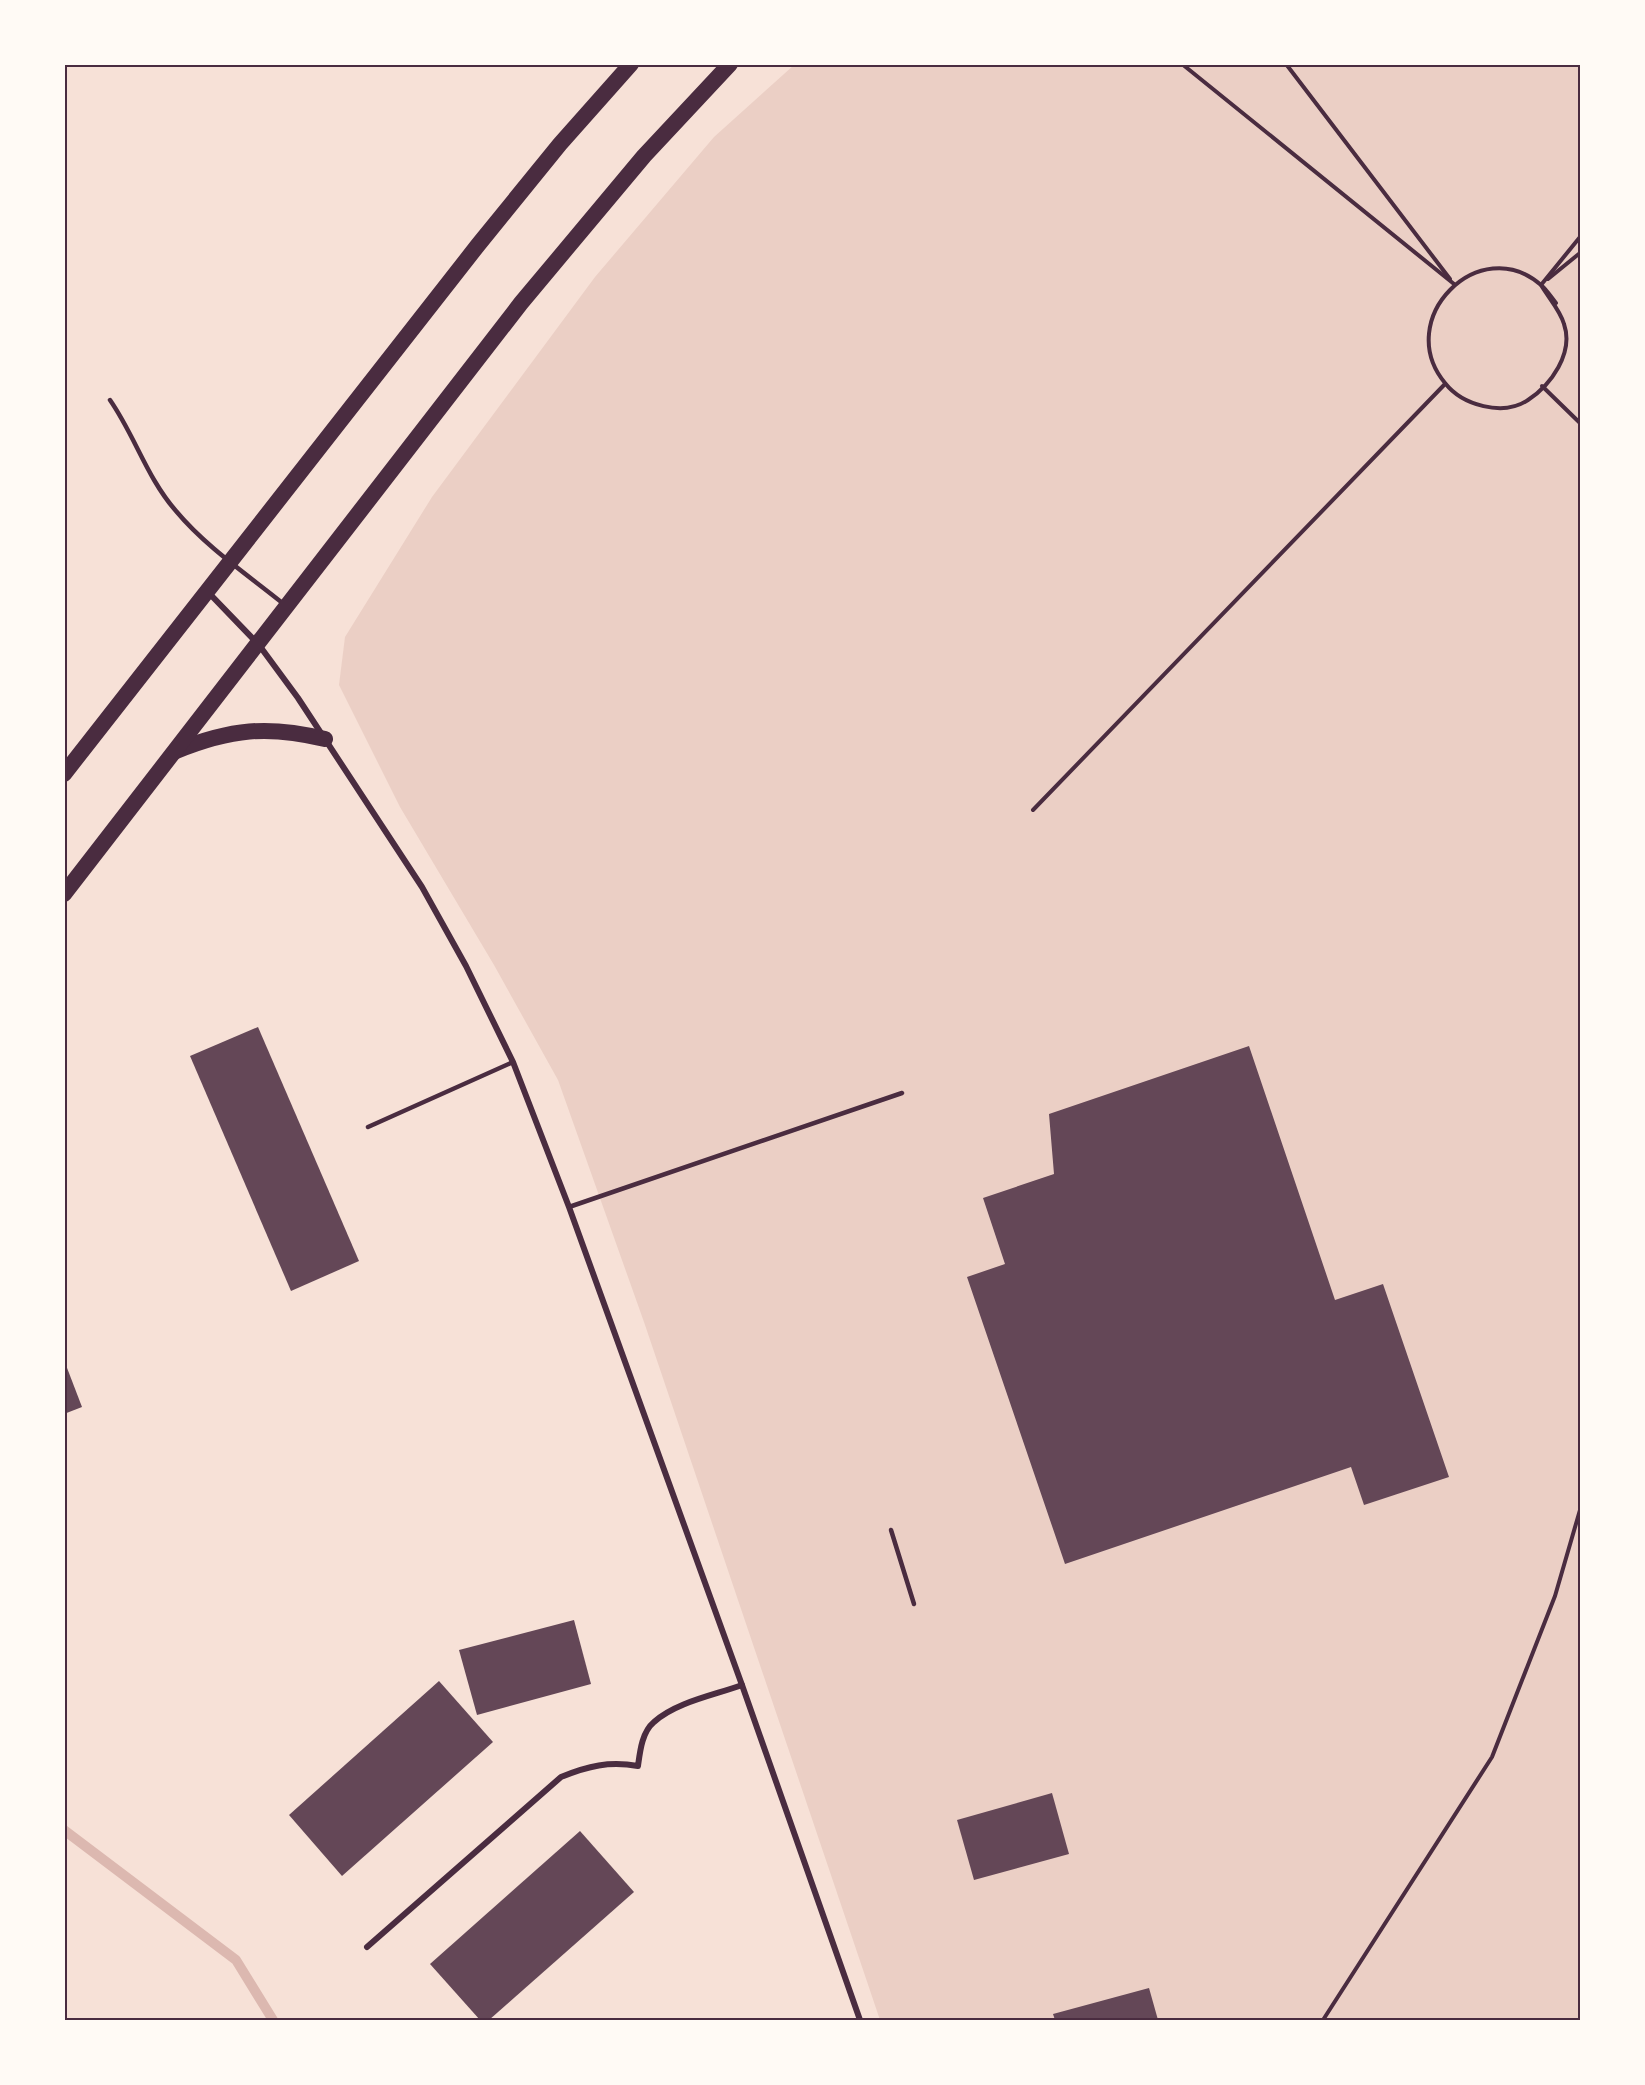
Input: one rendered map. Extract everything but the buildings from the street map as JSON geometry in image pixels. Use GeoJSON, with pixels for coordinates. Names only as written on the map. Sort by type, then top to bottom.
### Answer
{"type":"FeatureCollection","features":[{"type":"Feature","properties":{"kind":"highway"},"geometry":{"type":"LineString","coordinates":[[64,774],[478,245],[560,144],[631,64]]}},
{"type":"Feature","properties":{"kind":"highway"},"geometry":{"type":"LineString","coordinates":[[64,894],[587,222],[730,64]]}},
{"type":"Feature","properties":{"kind":"highway"},"geometry":{"type":"LineString","coordinates":[[175,752],[199,742],[246,731],[282,730],[325,738]]}},
{"type":"Feature","properties":{"kind":"street"},"geometry":{"type":"LineString","coordinates":[[207,591],[259,645],[325,738],[422,887],[466,966],[513,1062],[569,1207],[860,2020]]}},
{"type":"Feature","properties":{"kind":"street"},"geometry":{"type":"LineString","coordinates":[[367,1947],[561,1777],[596,1764],[615,1762],[638,1766],[642,1741],[653,1722],[677,1709],[742,1685]]}},
{"type":"Feature","properties":{"kind":"lane"},"geometry":{"type":"LineString","coordinates":[[110,400],[122,417],[153,480],[175,511],[204,540],[288,607]]}},
{"type":"Feature","properties":{"kind":"lane"},"geometry":{"type":"LineString","coordinates":[[368,1127],[513,1062]]}},
{"type":"Feature","properties":{"kind":"lane"},"geometry":{"type":"LineString","coordinates":[[569,1207],[902,1093]]}},
{"type":"Feature","properties":{"kind":"lane"},"geometry":{"type":"LineString","coordinates":[[891,1530],[914,1604]]}},
{"type":"Feature","properties":{"kind":"path"},"geometry":{"type":"LineString","coordinates":[[1182,64],[1454,284]]}},
{"type":"Feature","properties":{"kind":"path"},"geometry":{"type":"LineString","coordinates":[[1286,64],[1454,284]]}},
{"type":"Feature","properties":{"kind":"path"},"geometry":{"type":"LineString","coordinates":[[1541,285],[1581,237]]}},
{"type":"Feature","properties":{"kind":"path"},"geometry":{"type":"LineString","coordinates":[[1541,285],[1581,253]]}},
{"type":"Feature","properties":{"kind":"path"},"geometry":{"type":"LineString","coordinates":[[1541,285],[1565,324],[1565,347],[1559,370],[1527,401],[1505,407],[1483,406],[1462,398],[1445,384],[1434,365],[1428,343],[1430,321],[1439,301],[1454,284],[1474,273],[1497,269],[1521,273],[1541,285],[1556,303]]}},
{"type":"Feature","properties":{"kind":"path"},"geometry":{"type":"LineString","coordinates":[[1033,810],[1445,384]]}},
{"type":"Feature","properties":{"kind":"path"},"geometry":{"type":"LineString","coordinates":[[1542,386],[1581,423]]}},
{"type":"Feature","properties":{"kind":"path"},"geometry":{"type":"LineString","coordinates":[[1323,2020],[1492,1757],[1555,1596],[1581,1510]]}},
{"type":"Feature","properties":{"kind":"shaded area"},"geometry":{"type":"Polygon","coordinates":[[[794,65],[1580,65],[1580,2020],[880,2020],[644,1322],[558,1080],[494,965],[400,807],[339,685],[345,637],[432,497],[595,277],[714,137],[794,65]]]}},
{"type":"Feature","properties":{"kind":"waterway"},"geometry":{"type":"LineString","coordinates":[[64,1830],[236,1960],[273,2020]]}}]}
